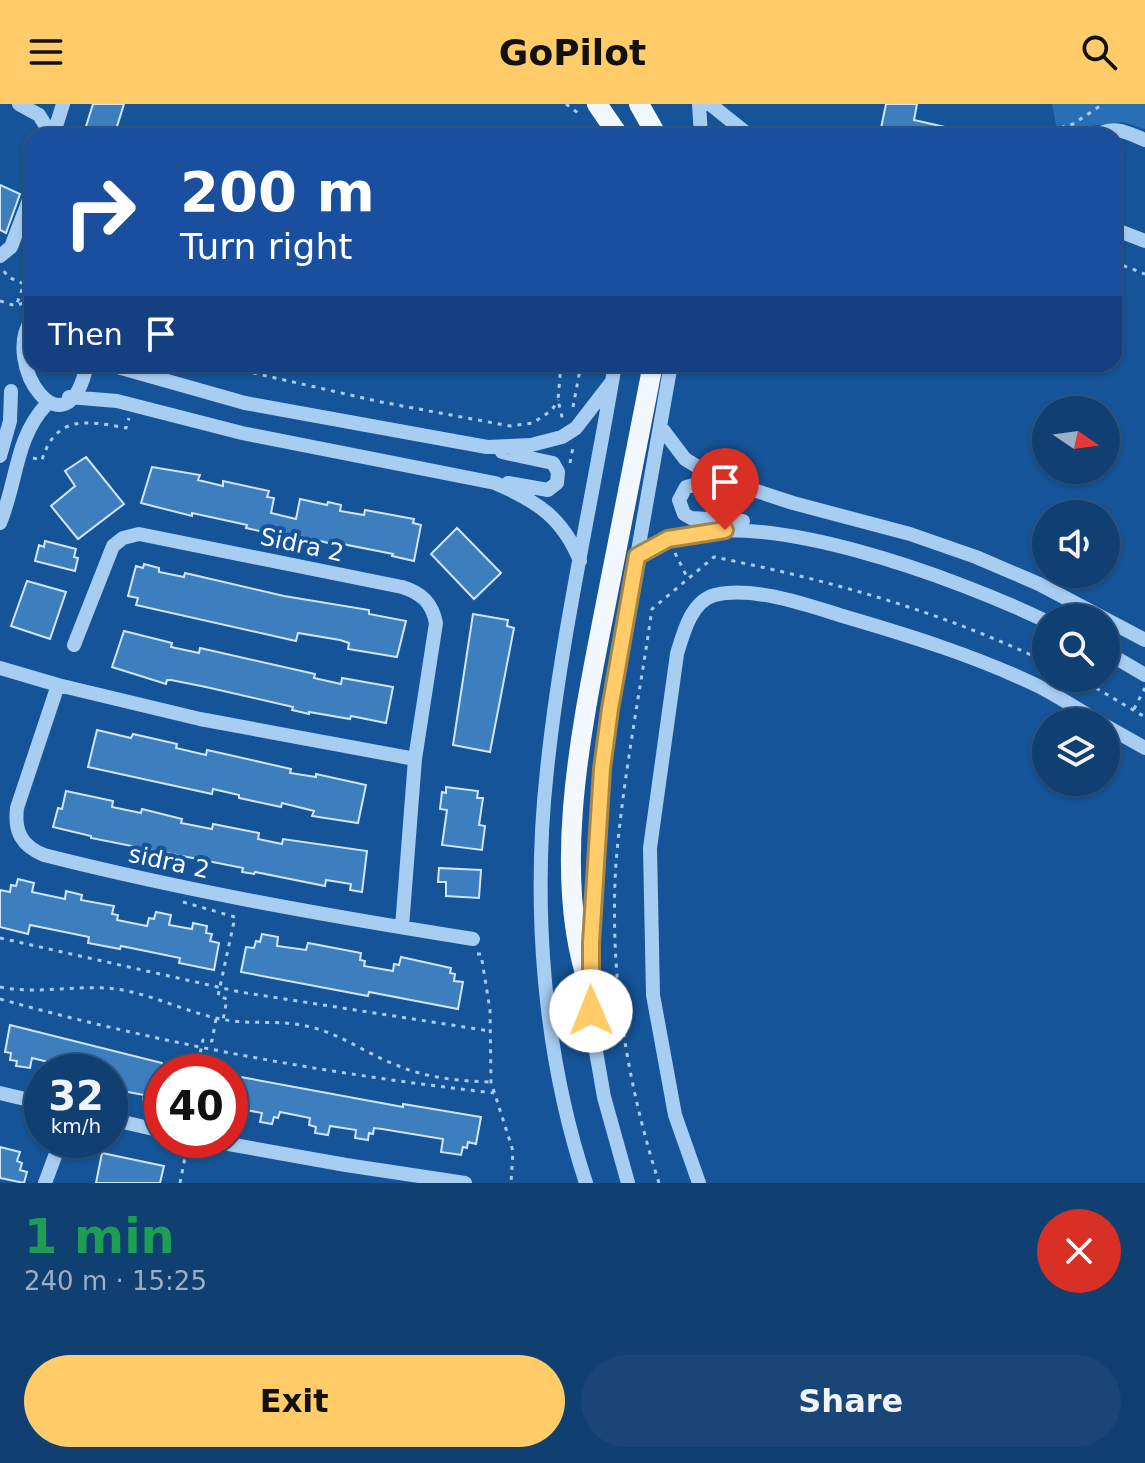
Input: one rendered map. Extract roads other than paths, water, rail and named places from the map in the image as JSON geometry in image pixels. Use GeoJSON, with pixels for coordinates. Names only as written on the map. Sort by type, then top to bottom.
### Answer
{"type":"FeatureCollection","features":[{"type":"Feature","properties":{"kind":"main road"},"geometry":{"type":"LineString","coordinates":[[639,104],[652,128]]}},
{"type":"Feature","properties":{"kind":"main road"},"geometry":{"type":"LineString","coordinates":[[590,111],[610,128]]}},
{"type":"Feature","properties":{"kind":"main road"},"geometry":{"type":"LineString","coordinates":[[590,989],[575,938],[572,869],[574,813],[587,701],[651,372]]}},
{"type":"Feature","properties":{"kind":"street"},"geometry":{"type":"LineString","coordinates":[[19,104],[36,112],[48,128]]}},
{"type":"Feature","properties":{"kind":"street"},"geometry":{"type":"LineString","coordinates":[[649,128],[650,104]]}},
{"type":"Feature","properties":{"kind":"street"},"geometry":{"type":"LineString","coordinates":[[699,104],[700,128]]}},
{"type":"Feature","properties":{"kind":"street"},"geometry":{"type":"LineString","coordinates":[[710,104],[740,128]]}},
{"type":"Feature","properties":{"kind":"street"},"geometry":{"type":"LineString","coordinates":[[36,112],[62,108],[55,128]]}},
{"type":"Feature","properties":{"kind":"street"},"geometry":{"type":"LineString","coordinates":[[1122,131],[1145,140]]}},
{"type":"Feature","properties":{"kind":"street"},"geometry":{"type":"LineString","coordinates":[[0,256],[11,247],[24,213]]}},
{"type":"Feature","properties":{"kind":"street"},"geometry":{"type":"LineString","coordinates":[[1122,232],[1145,241]]}},
{"type":"Feature","properties":{"kind":"street"},"geometry":{"type":"LineString","coordinates":[[8,336],[24,324]]}},
{"type":"Feature","properties":{"kind":"street"},"geometry":{"type":"LineString","coordinates":[[69,397],[85,372]]}},
{"type":"Feature","properties":{"kind":"street"},"geometry":{"type":"LineString","coordinates":[[0,456],[10,421],[8,386],[21,399],[46,405],[69,397],[101,398],[242,433],[495,483],[548,490],[557,483],[558,472],[553,463],[543,459],[245,403],[135,372]]}},
{"type":"Feature","properties":{"kind":"street"},"geometry":{"type":"LineString","coordinates":[[586,1183],[570,1126],[553,1038],[545,962],[542,886],[547,770],[614,372]]}},
{"type":"Feature","properties":{"kind":"street"},"geometry":{"type":"LineString","coordinates":[[628,1183],[604,1097],[594,1040],[590,989],[602,769],[670,372]]}},
{"type":"Feature","properties":{"kind":"street"},"geometry":{"type":"LineString","coordinates":[[487,447],[531,445],[568,434],[613,380]]}},
{"type":"Feature","properties":{"kind":"street"},"geometry":{"type":"LineString","coordinates":[[0,523],[19,453],[30,426],[46,405]]}},
{"type":"Feature","properties":{"kind":"street"},"geometry":{"type":"LineString","coordinates":[[660,426],[685,459],[731,484],[910,534],[976,557],[1039,584],[1145,640]]}},
{"type":"Feature","properties":{"kind":"street"},"geometry":{"type":"LineString","coordinates":[[495,483],[550,514],[563,527],[580,561]]}},
{"type":"Feature","properties":{"kind":"street"},"geometry":{"type":"LineString","coordinates":[[781,534],[758,524],[691,518],[680,508],[681,493],[694,485],[773,505],[793,503]]}},
{"type":"Feature","properties":{"kind":"street"},"geometry":{"type":"LineString","coordinates":[[637,556],[668,539],[697,533],[754,530],[781,534],[904,565],[964,585],[1032,615]]}},
{"type":"Feature","properties":{"kind":"street","name":"Sidra 2"},"geometry":{"type":"LineString","coordinates":[[74,645],[113,546],[123,538],[139,534],[415,591],[426,599],[436,623],[415,759],[402,927]]}},
{"type":"Feature","properties":{"kind":"street"},"geometry":{"type":"LineString","coordinates":[[699,1183],[675,1115],[653,995],[650,848],[677,654],[685,626],[699,605],[712,595],[736,593],[783,598],[933,643],[1037,686],[1076,708]]}},
{"type":"Feature","properties":{"kind":"street"},"geometry":{"type":"LineString","coordinates":[[1120,660],[1145,675]]}},
{"type":"Feature","properties":{"kind":"street"},"geometry":{"type":"LineString","coordinates":[[3,671],[271,734],[415,759]]}},
{"type":"Feature","properties":{"kind":"street","name":"sidra 2"},"geometry":{"type":"LineString","coordinates":[[58,685],[17,808],[15,823],[20,838],[30,849],[186,889],[473,939]]}},
{"type":"Feature","properties":{"kind":"street"},"geometry":{"type":"LineString","coordinates":[[1120,734],[1145,748]]}},
{"type":"Feature","properties":{"kind":"street"},"geometry":{"type":"LineString","coordinates":[[0,1093],[24,1099]]}},
{"type":"Feature","properties":{"kind":"street"},"geometry":{"type":"LineString","coordinates":[[248,1148],[465,1183]]}},
{"type":"Feature","properties":{"kind":"street"},"geometry":{"type":"LineString","coordinates":[[45,1183],[54,1158]]}}]}
